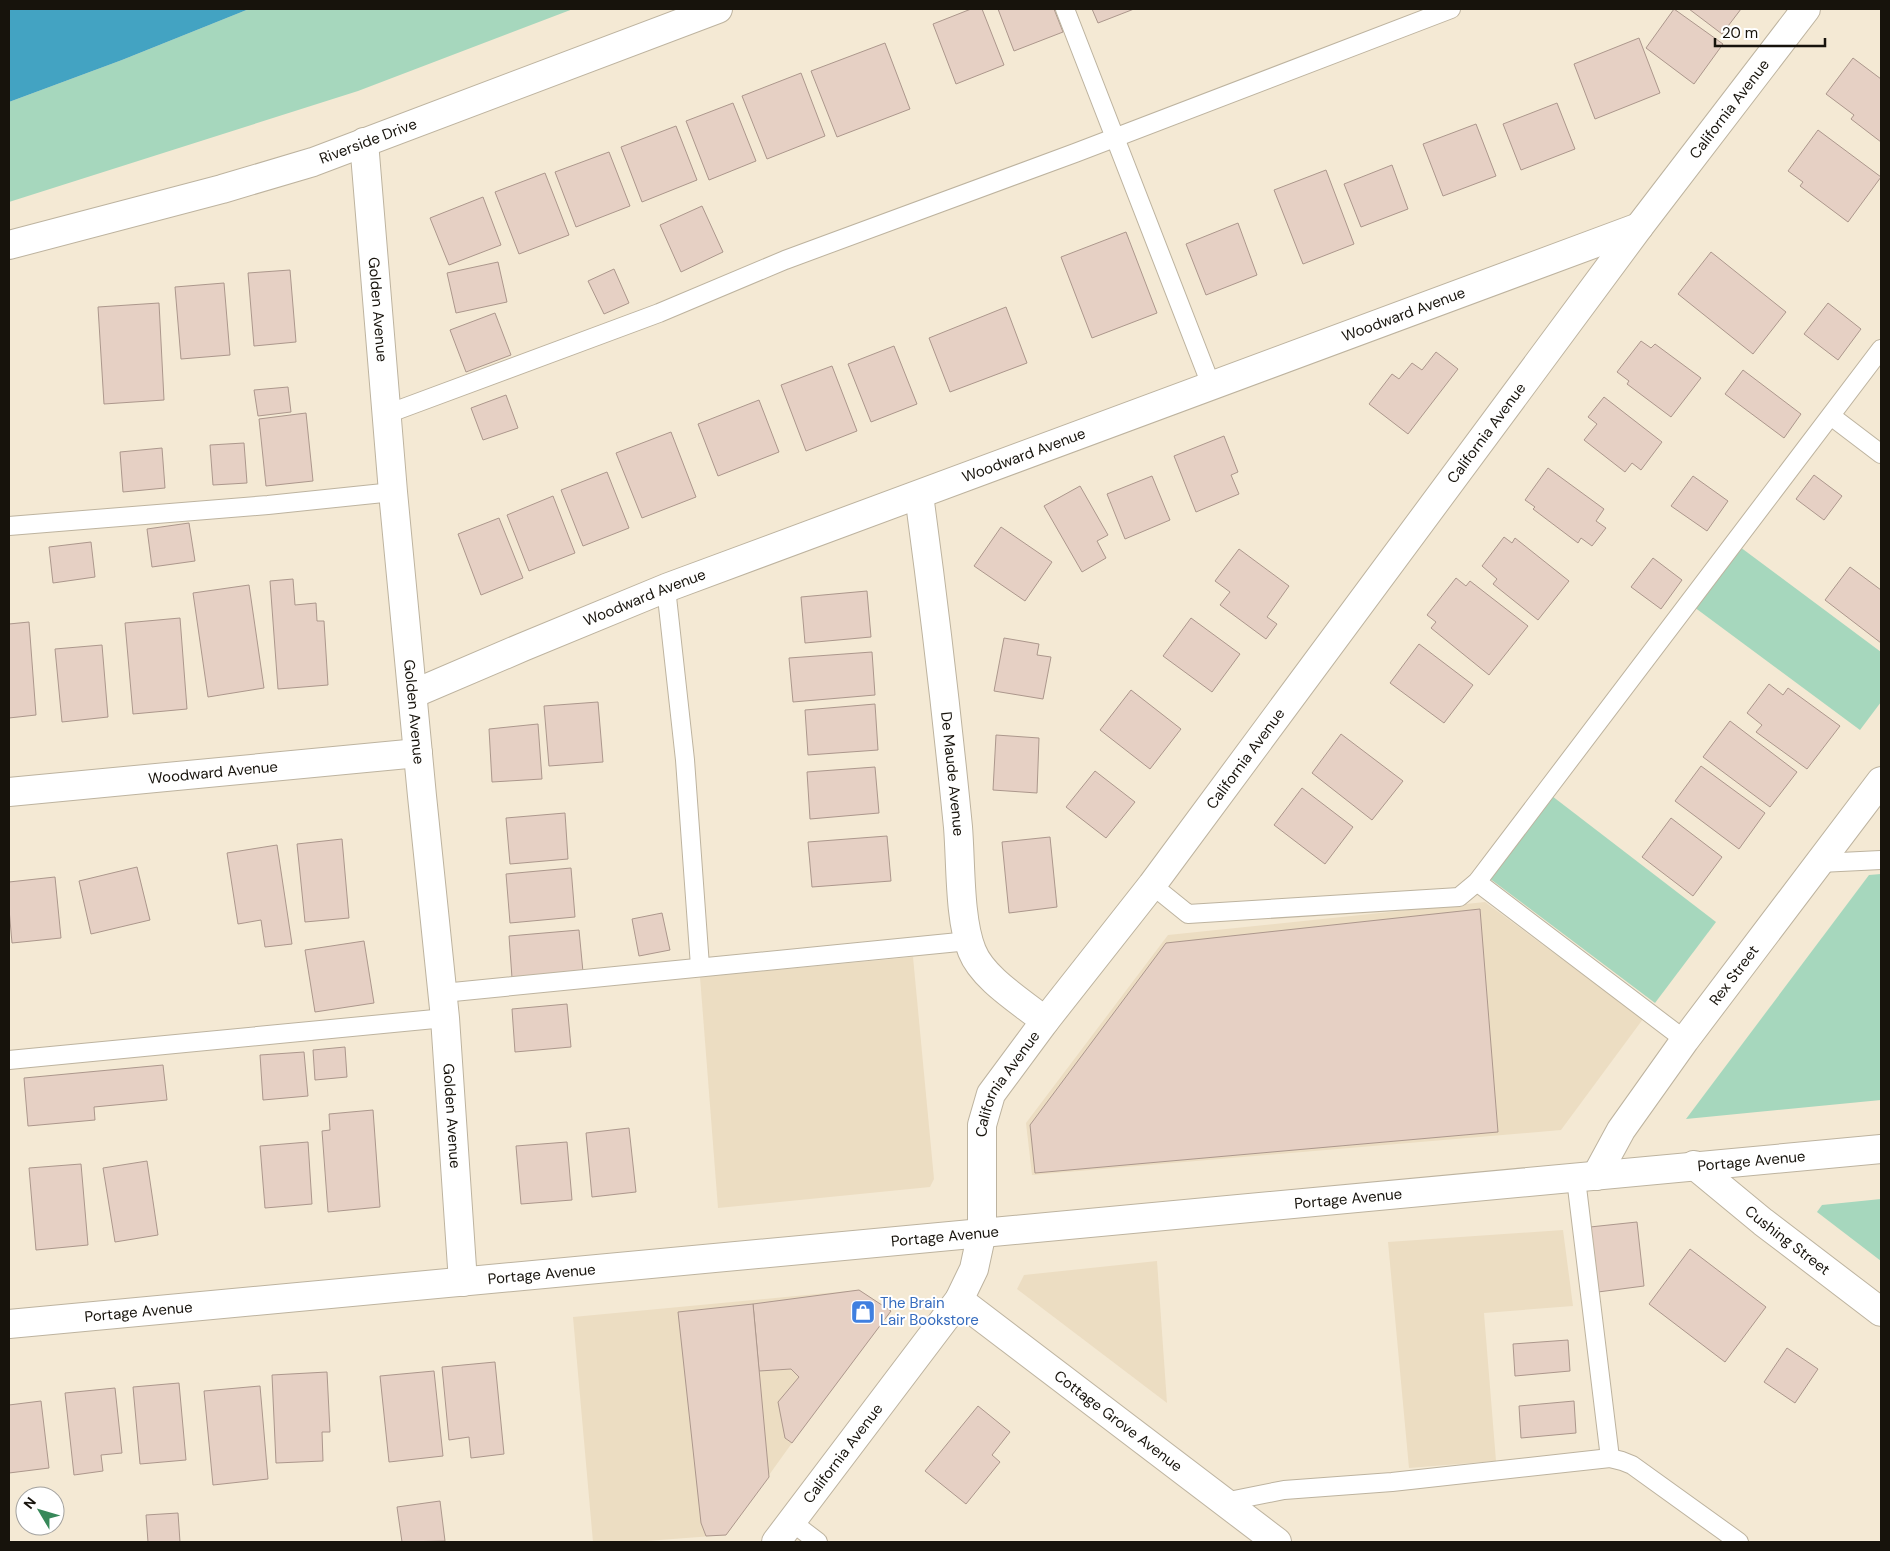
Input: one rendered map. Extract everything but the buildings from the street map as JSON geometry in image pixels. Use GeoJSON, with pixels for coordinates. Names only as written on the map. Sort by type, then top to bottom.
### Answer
{"type":"FeatureCollection","features":[{"type":"Feature","properties":{"kind":"street","name":"Riverside Drive"},"geometry":{"type":"LineString","coordinates":[[9,245],[222,189],[313,162],[718,9]]}},
{"type":"Feature","properties":{"kind":"street","name":"California Avenue"},"geometry":{"type":"LineString","coordinates":[[784,1532],[959,1300],[974,1269],[982,1232],[982,1125],[991,1094],[1152,885],[1639,227],[1806,9]]}},
{"type":"Feature","properties":{"kind":"street","name":"Golden Avenue"},"geometry":{"type":"LineString","coordinates":[[364,142],[393,492],[444,1006],[463,1282]]}},
{"type":"Feature","properties":{"kind":"street","name":"Woodward Avenue"},"geometry":{"type":"LineString","coordinates":[[413,694],[523,646],[666,588],[1639,227]]}},
{"type":"Feature","properties":{"kind":"street","name":"De Maude Avenue"},"geometry":{"type":"LineString","coordinates":[[919,495],[932,594],[958,828],[965,919],[969,940],[972,952],[981,968],[997,983],[1046,1021]]}},
{"type":"Feature","properties":{"kind":"street","name":"Woodward Avenue"},"geometry":{"type":"LineString","coordinates":[[9,792],[418,753]]}},
{"type":"Feature","properties":{"kind":"street","name":"Rex Street"},"geometry":{"type":"LineString","coordinates":[[1586,1177],[1686,1040],[1881,781]]}},
{"type":"Feature","properties":{"kind":"street","name":"Portage Avenue"},"geometry":{"type":"LineString","coordinates":[[9,1324],[1881,1149]]}},
{"type":"Feature","properties":{"kind":"street","name":"Cushing Street"},"geometry":{"type":"LineString","coordinates":[[1694,1166],[1763,1222],[1881,1312]]}},
{"type":"Feature","properties":{"kind":"street","name":"Cottage Grove Avenue"},"geometry":{"type":"LineString","coordinates":[[959,1300],[1277,1542]]}},
{"type":"Feature","properties":{"kind":"lane"},"geometry":{"type":"LineString","coordinates":[[1065,9],[1211,386]]}},
{"type":"Feature","properties":{"kind":"lane"},"geometry":{"type":"LineString","coordinates":[[387,414],[660,313],[785,260],[1115,138],[1451,9]]}},
{"type":"Feature","properties":{"kind":"lane"},"geometry":{"type":"LineString","coordinates":[[1152,885],[1188,914],[1459,897],[1477,882],[1881,349]]}},
{"type":"Feature","properties":{"kind":"lane"},"geometry":{"type":"LineString","coordinates":[[1831,416],[1881,454]]}},
{"type":"Feature","properties":{"kind":"lane"},"geometry":{"type":"LineString","coordinates":[[9,526],[268,505],[393,492]]}},
{"type":"Feature","properties":{"kind":"lane"},"geometry":{"type":"LineString","coordinates":[[666,588],[685,760],[700,966]]}},
{"type":"Feature","properties":{"kind":"lane"},"geometry":{"type":"LineString","coordinates":[[1820,863],[1881,860]]}},
{"type":"Feature","properties":{"kind":"lane"},"geometry":{"type":"LineString","coordinates":[[1477,882],[1686,1040]]}},
{"type":"Feature","properties":{"kind":"lane"},"geometry":{"type":"LineString","coordinates":[[9,1060],[444,1006],[700,966],[969,940]]}},
{"type":"Feature","properties":{"kind":"lane"},"geometry":{"type":"LineString","coordinates":[[1586,1177],[1610,1458]]}},
{"type":"Feature","properties":{"kind":"lane"},"geometry":{"type":"LineString","coordinates":[[1224,1502],[1284,1490],[1392,1482],[1610,1458],[1622,1460],[1632,1466],[1739,1542]]}},
{"type":"Feature","properties":{"kind":"lane"},"geometry":{"type":"LineString","coordinates":[[784,1532],[818,1542]]}},
{"type":"Feature","properties":{"kind":"shaded area"},"geometry":{"type":"Polygon","coordinates":[[[1485,902],[1643,1019],[1561,1130],[1032,1175],[1026,1123],[1168,935],[1485,902]]]}},
{"type":"Feature","properties":{"kind":"shaded area"},"geometry":{"type":"Polygon","coordinates":[[[913,957],[934,1179],[930,1187],[718,1208],[700,977],[913,957]]]}},
{"type":"Feature","properties":{"kind":"shaded area"},"geometry":{"type":"Polygon","coordinates":[[[1563,1230],[1573,1306],[1484,1313],[1496,1461],[1409,1468],[1388,1242],[1563,1230]]]}},
{"type":"Feature","properties":{"kind":"shaded area"},"geometry":{"type":"Polygon","coordinates":[[[1157,1261],[1167,1403],[1017,1289],[1024,1275],[1157,1261]]]}},
{"type":"Feature","properties":{"kind":"shaded area"},"geometry":{"type":"Polygon","coordinates":[[[859,1290],[891,1311],[726,1535],[633,1542],[593,1542],[573,1317],[859,1290]]]}},
{"type":"Feature","properties":{"kind":"green space"},"geometry":{"type":"Polygon","coordinates":[[[249,9],[573,9],[358,91],[9,202],[9,102],[122,60],[249,9]]]}},
{"type":"Feature","properties":{"kind":"green space"},"geometry":{"type":"Polygon","coordinates":[[[1740,547],[1881,652],[1881,702],[1860,730],[1694,607],[1740,547]]]}},
{"type":"Feature","properties":{"kind":"green space"},"geometry":{"type":"Polygon","coordinates":[[[1552,796],[1716,922],[1655,1003],[1489,878],[1552,796]]]}},
{"type":"Feature","properties":{"kind":"green space"},"geometry":{"type":"Polygon","coordinates":[[[1881,874],[1881,1100],[1686,1119],[1869,875],[1881,874]]]}},
{"type":"Feature","properties":{"kind":"green space"},"geometry":{"type":"Polygon","coordinates":[[[1881,1199],[1881,1261],[1817,1212],[1822,1205],[1881,1199]]]}},
{"type":"Feature","properties":{"kind":"water"},"geometry":{"type":"Polygon","coordinates":[[[9,9],[249,9],[122,60],[9,102],[9,9]]]}},
{"type":"Feature","properties":{"kind":"place","name":"The Brain Lair Bookstore"},"geometry":{"type":"Point","coordinates":[863,1312]}}]}
